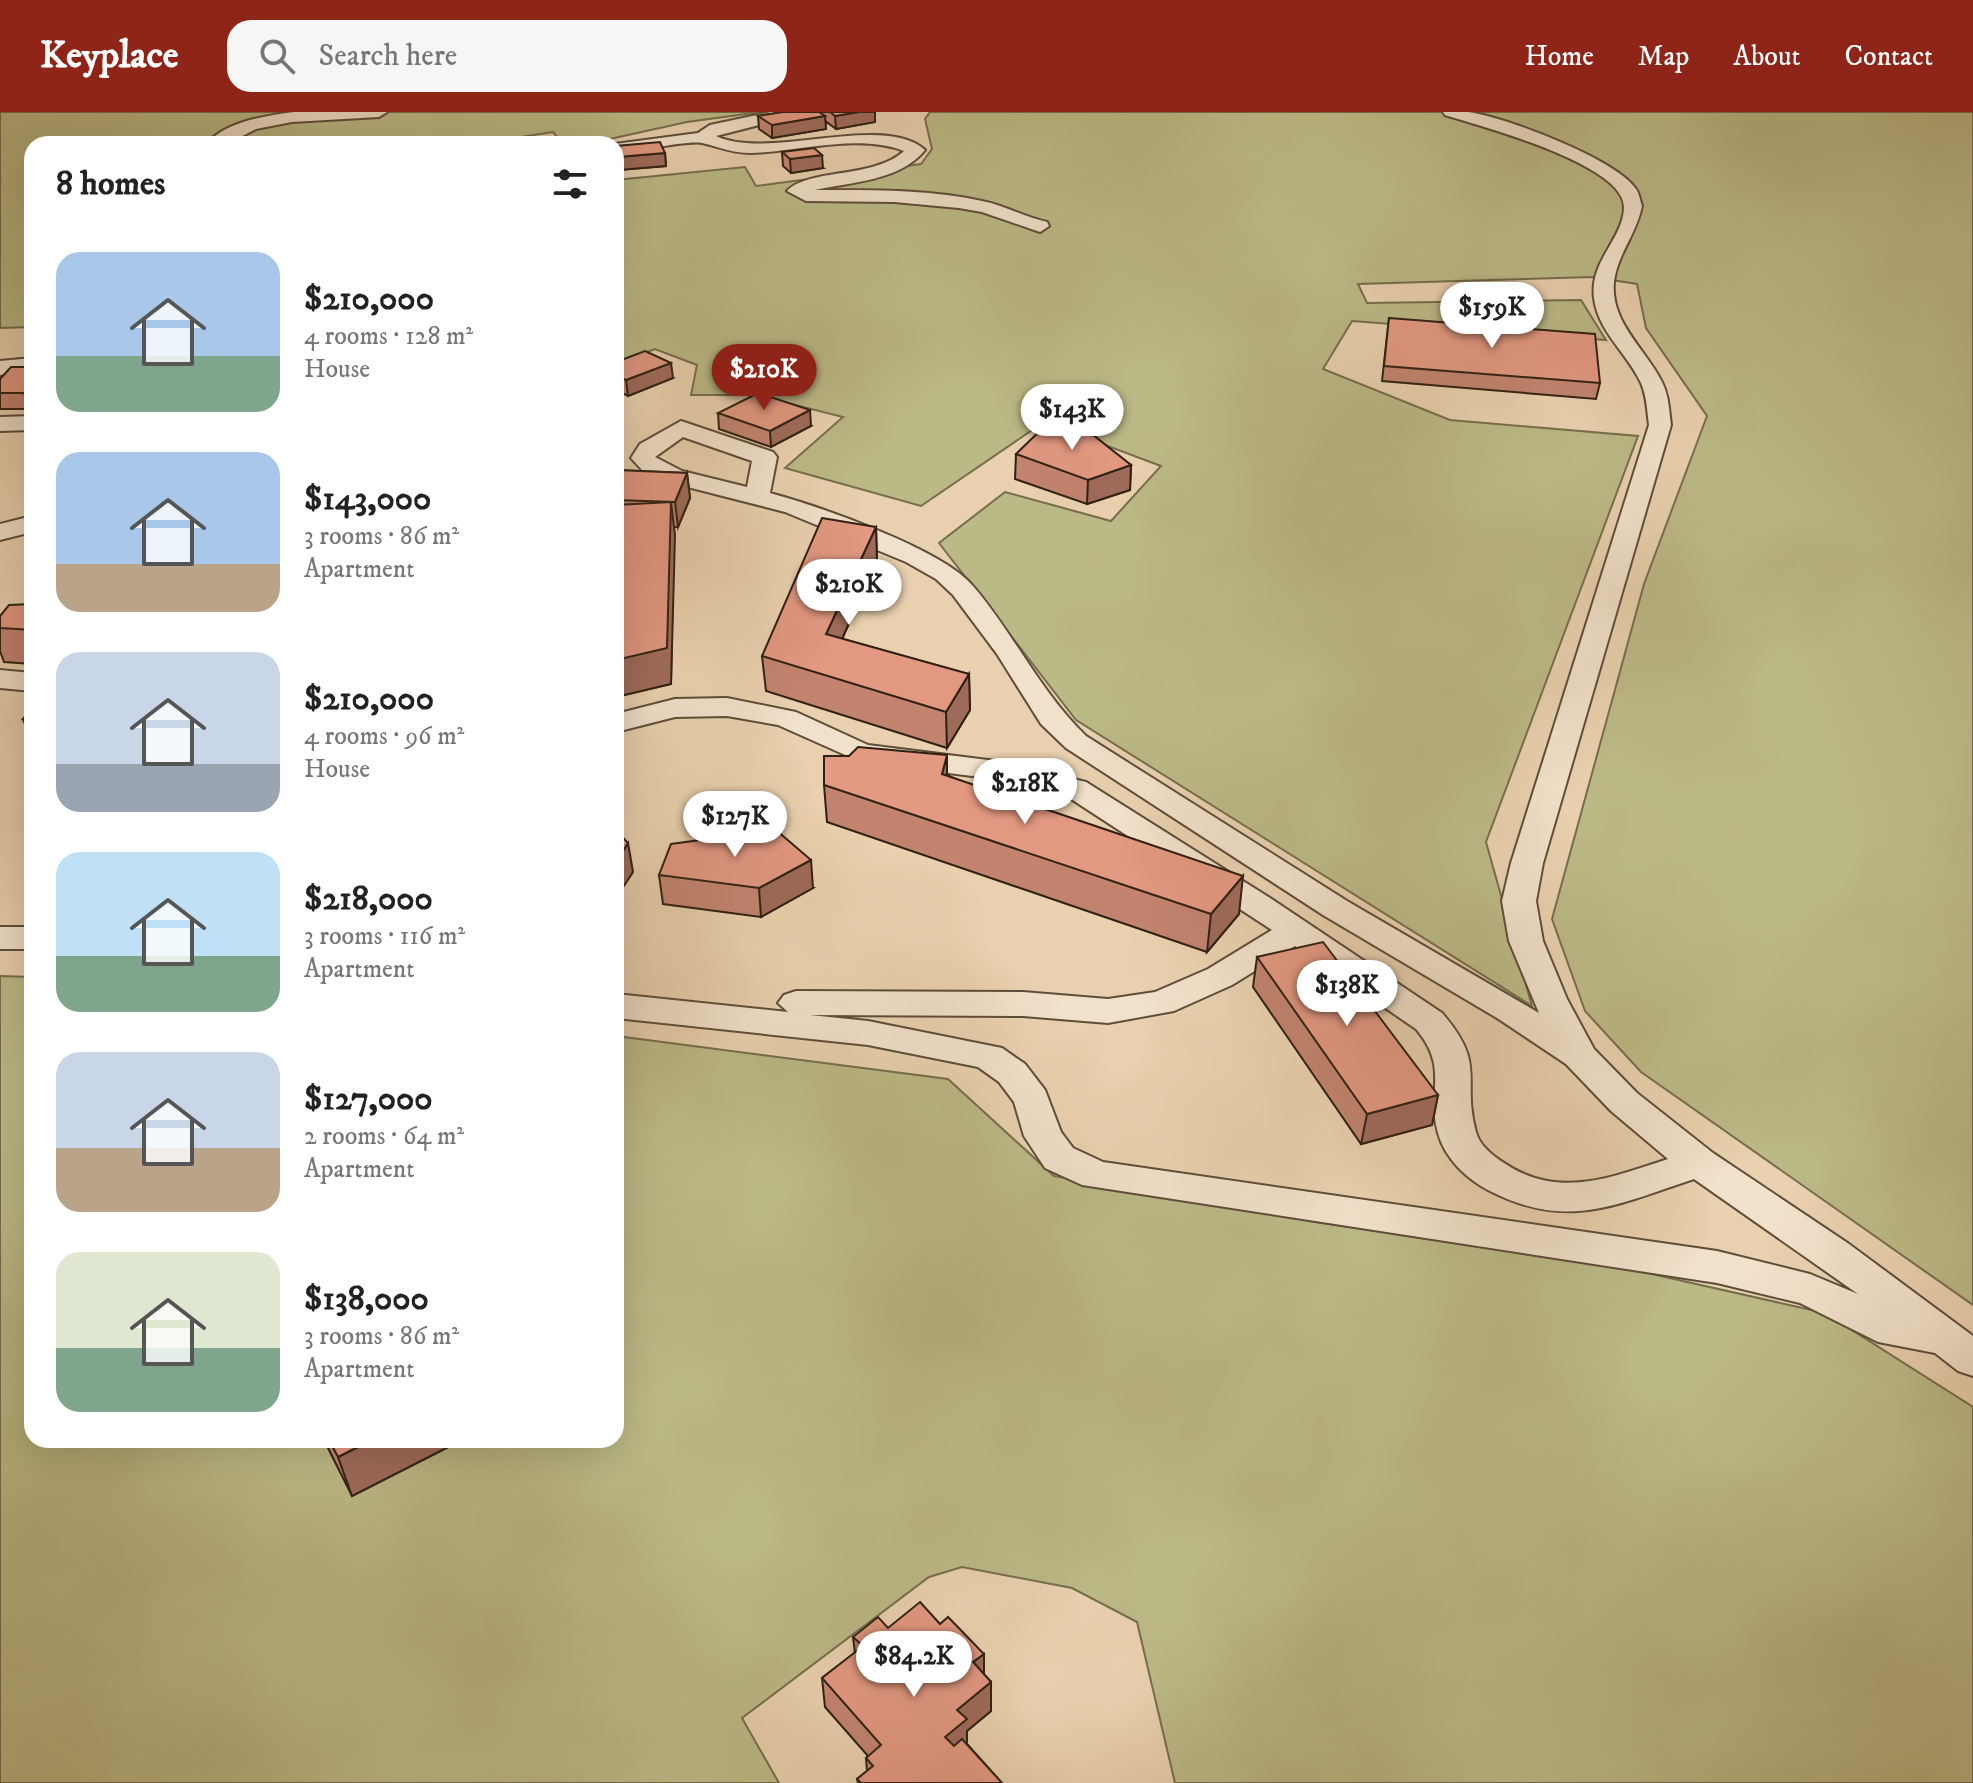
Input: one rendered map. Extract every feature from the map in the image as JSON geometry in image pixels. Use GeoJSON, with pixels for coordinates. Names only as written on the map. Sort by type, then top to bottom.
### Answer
{"type":"FeatureCollection","features":[{"type":"Feature","properties":{"kind":"street"},"geometry":{"type":"LineString","coordinates":[[225,136],[253,121],[379,112]]}},
{"type":"Feature","properties":{"kind":"street"},"geometry":{"type":"LineString","coordinates":[[624,148],[703,137],[716,129],[793,112]]}},
{"type":"Feature","properties":{"kind":"street"},"geometry":{"type":"LineString","coordinates":[[1451,112],[1539,141],[1601,168],[1628,188],[1633,199],[1633,209],[1607,269],[1604,302],[1656,394],[1660,425],[1527,863],[1519,901],[1526,941],[1549,999],[1580,1057]]}},
{"type":"Feature","properties":{"kind":"street"},"geometry":{"type":"LineString","coordinates":[[703,137],[731,147],[866,140],[905,144],[916,150],[910,157],[871,172],[796,191],[806,196],[901,197],[979,205],[998,210],[1025,224],[1040,226]]}},
{"type":"Feature","properties":{"kind":"street"},"geometry":{"type":"LineString","coordinates":[[0,368],[24,366]]}},
{"type":"Feature","properties":{"kind":"street"},"geometry":{"type":"LineString","coordinates":[[0,424],[24,423]]}},
{"type":"Feature","properties":{"kind":"street"},"geometry":{"type":"LineString","coordinates":[[757,496],[794,507],[890,546],[945,573],[962,589],[1009,651],[1051,718],[1076,742],[1230,842],[1431,967],[1509,1010],[1580,1057],[1624,1102],[1699,1163],[1798,1229],[1961,1349]]}},
{"type":"Feature","properties":{"kind":"street"},"geometry":{"type":"LineString","coordinates":[[0,532],[24,526]]}},
{"type":"Feature","properties":{"kind":"street"},"geometry":{"type":"LineString","coordinates":[[0,679],[24,681]]}},
{"type":"Feature","properties":{"kind":"street"},"geometry":{"type":"LineString","coordinates":[[624,721],[686,707],[737,708],[786,718],[861,753],[996,770],[1075,788],[1429,1021],[1443,1035],[1451,1054],[1456,1079],[1457,1134],[1467,1152],[1489,1172],[1514,1188],[1542,1197],[1598,1198],[1699,1163]]}},
{"type":"Feature","properties":{"kind":"street"},"geometry":{"type":"LineString","coordinates":[[796,1003],[1023,1004],[1108,1011],[1162,1003],[1220,977],[1296,931]]}},
{"type":"Feature","properties":{"kind":"street"},"geometry":{"type":"LineString","coordinates":[[0,938],[24,938]]}},
{"type":"Feature","properties":{"kind":"street"},"geometry":{"type":"LineString","coordinates":[[624,1007],[868,1033],[989,1057],[1012,1073],[1032,1099],[1043,1136],[1059,1158],[1096,1175],[1717,1267],[1810,1290],[1893,1330],[1961,1349]]}},
{"type":"Feature","properties":{"kind":"shaded area"},"geometry":{"type":"Polygon","coordinates":[[[0,112],[761,112],[687,122],[623,136],[556,136],[553,132],[527,136],[24,136],[24,327],[0,328],[0,112]]]}},
{"type":"Feature","properties":{"kind":"shaded area"},"geometry":{"type":"Polygon","coordinates":[[[930,112],[1973,112],[1973,1305],[1641,1072],[1585,1011],[1552,919],[1644,584],[1707,416],[1646,328],[1637,284],[1593,277],[1358,284],[1367,303],[1581,300],[1606,340],[1352,321],[1323,369],[1450,420],[1638,436],[1486,842],[1532,1006],[1076,720],[939,543],[1005,492],[1111,521],[1161,466],[1044,422],[921,506],[785,468],[843,417],[756,395],[691,395],[697,365],[655,349],[624,361],[624,179],[745,167],[756,186],[921,164],[932,149],[925,119],[930,112]]]}},
{"type":"Feature","properties":{"kind":"shaded area"},"geometry":{"type":"Polygon","coordinates":[[[0,976],[24,977],[24,1448],[624,1448],[624,1037],[948,1079],[1054,1176],[1316,1222],[1643,1272],[1825,1313],[1973,1407],[1973,1783],[1175,1783],[1137,1622],[1072,1588],[962,1567],[929,1577],[742,1718],[779,1783],[0,1783],[0,976]]]}},
{"type":"Feature","properties":{"kind":"building"},"geometry":{"type":"Polygon","coordinates":[[[819,112],[825,116],[772,125],[758,116],[819,112]]]}},
{"type":"Feature","properties":{"kind":"building"},"geometry":{"type":"Polygon","coordinates":[[[830,112],[859,112],[835,116],[830,112]]]}},
{"type":"Feature","properties":{"kind":"building"},"geometry":{"type":"Polygon","coordinates":[[[660,142],[665,153],[624,156],[624,145],[660,142]]]}},
{"type":"Feature","properties":{"kind":"building"},"geometry":{"type":"Polygon","coordinates":[[[814,148],[822,155],[790,159],[782,152],[814,148]]]}},
{"type":"Feature","properties":{"kind":"building"},"geometry":{"type":"Polygon","coordinates":[[[1389,318],[1595,334],[1600,383],[1384,366],[1389,318]]]}},
{"type":"Feature","properties":{"kind":"building"},"geometry":{"type":"Polygon","coordinates":[[[645,351],[671,363],[626,380],[624,359],[645,351]]]}},
{"type":"Feature","properties":{"kind":"building"},"geometry":{"type":"Polygon","coordinates":[[[11,367],[24,367],[24,393],[0,393],[0,379],[11,367]]]}},
{"type":"Feature","properties":{"kind":"building"},"geometry":{"type":"Polygon","coordinates":[[[758,393],[810,410],[770,431],[718,413],[758,393]]]}},
{"type":"Feature","properties":{"kind":"building"},"geometry":{"type":"Polygon","coordinates":[[[1050,421],[1088,431],[1131,465],[1088,480],[1016,454],[1050,421]]]}},
{"type":"Feature","properties":{"kind":"building"},"geometry":{"type":"Polygon","coordinates":[[[624,470],[687,473],[675,502],[624,500],[624,470]]]}},
{"type":"Feature","properties":{"kind":"building"},"geometry":{"type":"Polygon","coordinates":[[[671,502],[667,648],[624,658],[624,505],[671,502]]]}},
{"type":"Feature","properties":{"kind":"building"},"geometry":{"type":"Polygon","coordinates":[[[822,518],[876,527],[826,634],[969,674],[946,712],[762,656],[822,518]]]}},
{"type":"Feature","properties":{"kind":"building"},"geometry":{"type":"Polygon","coordinates":[[[24,604],[24,630],[0,628],[0,616],[9,605],[24,604]]]}},
{"type":"Feature","properties":{"kind":"building"},"geometry":{"type":"Polygon","coordinates":[[[858,747],[947,755],[942,774],[1243,876],[1211,914],[824,785],[824,756],[849,756],[858,747]]]}},
{"type":"Feature","properties":{"kind":"building"},"geometry":{"type":"Polygon","coordinates":[[[776,830],[811,860],[759,888],[659,875],[671,844],[776,830]]]}},
{"type":"Feature","properties":{"kind":"building"},"geometry":{"type":"Polygon","coordinates":[[[1323,942],[1438,1095],[1367,1114],[1257,957],[1323,942]]]}},
{"type":"Feature","properties":{"kind":"building"},"geometry":{"type":"Polygon","coordinates":[[[333,1448],[356,1448],[338,1457],[333,1448]]]}},
{"type":"Feature","properties":{"kind":"building"},"geometry":{"type":"Polygon","coordinates":[[[920,1602],[940,1624],[948,1617],[984,1654],[973,1662],[991,1682],[957,1710],[967,1719],[945,1737],[954,1746],[962,1739],[1002,1783],[861,1783],[857,1779],[873,1766],[866,1758],[881,1745],[822,1678],[863,1646],[853,1637],[878,1617],[888,1628],[920,1602]]]}}]}
